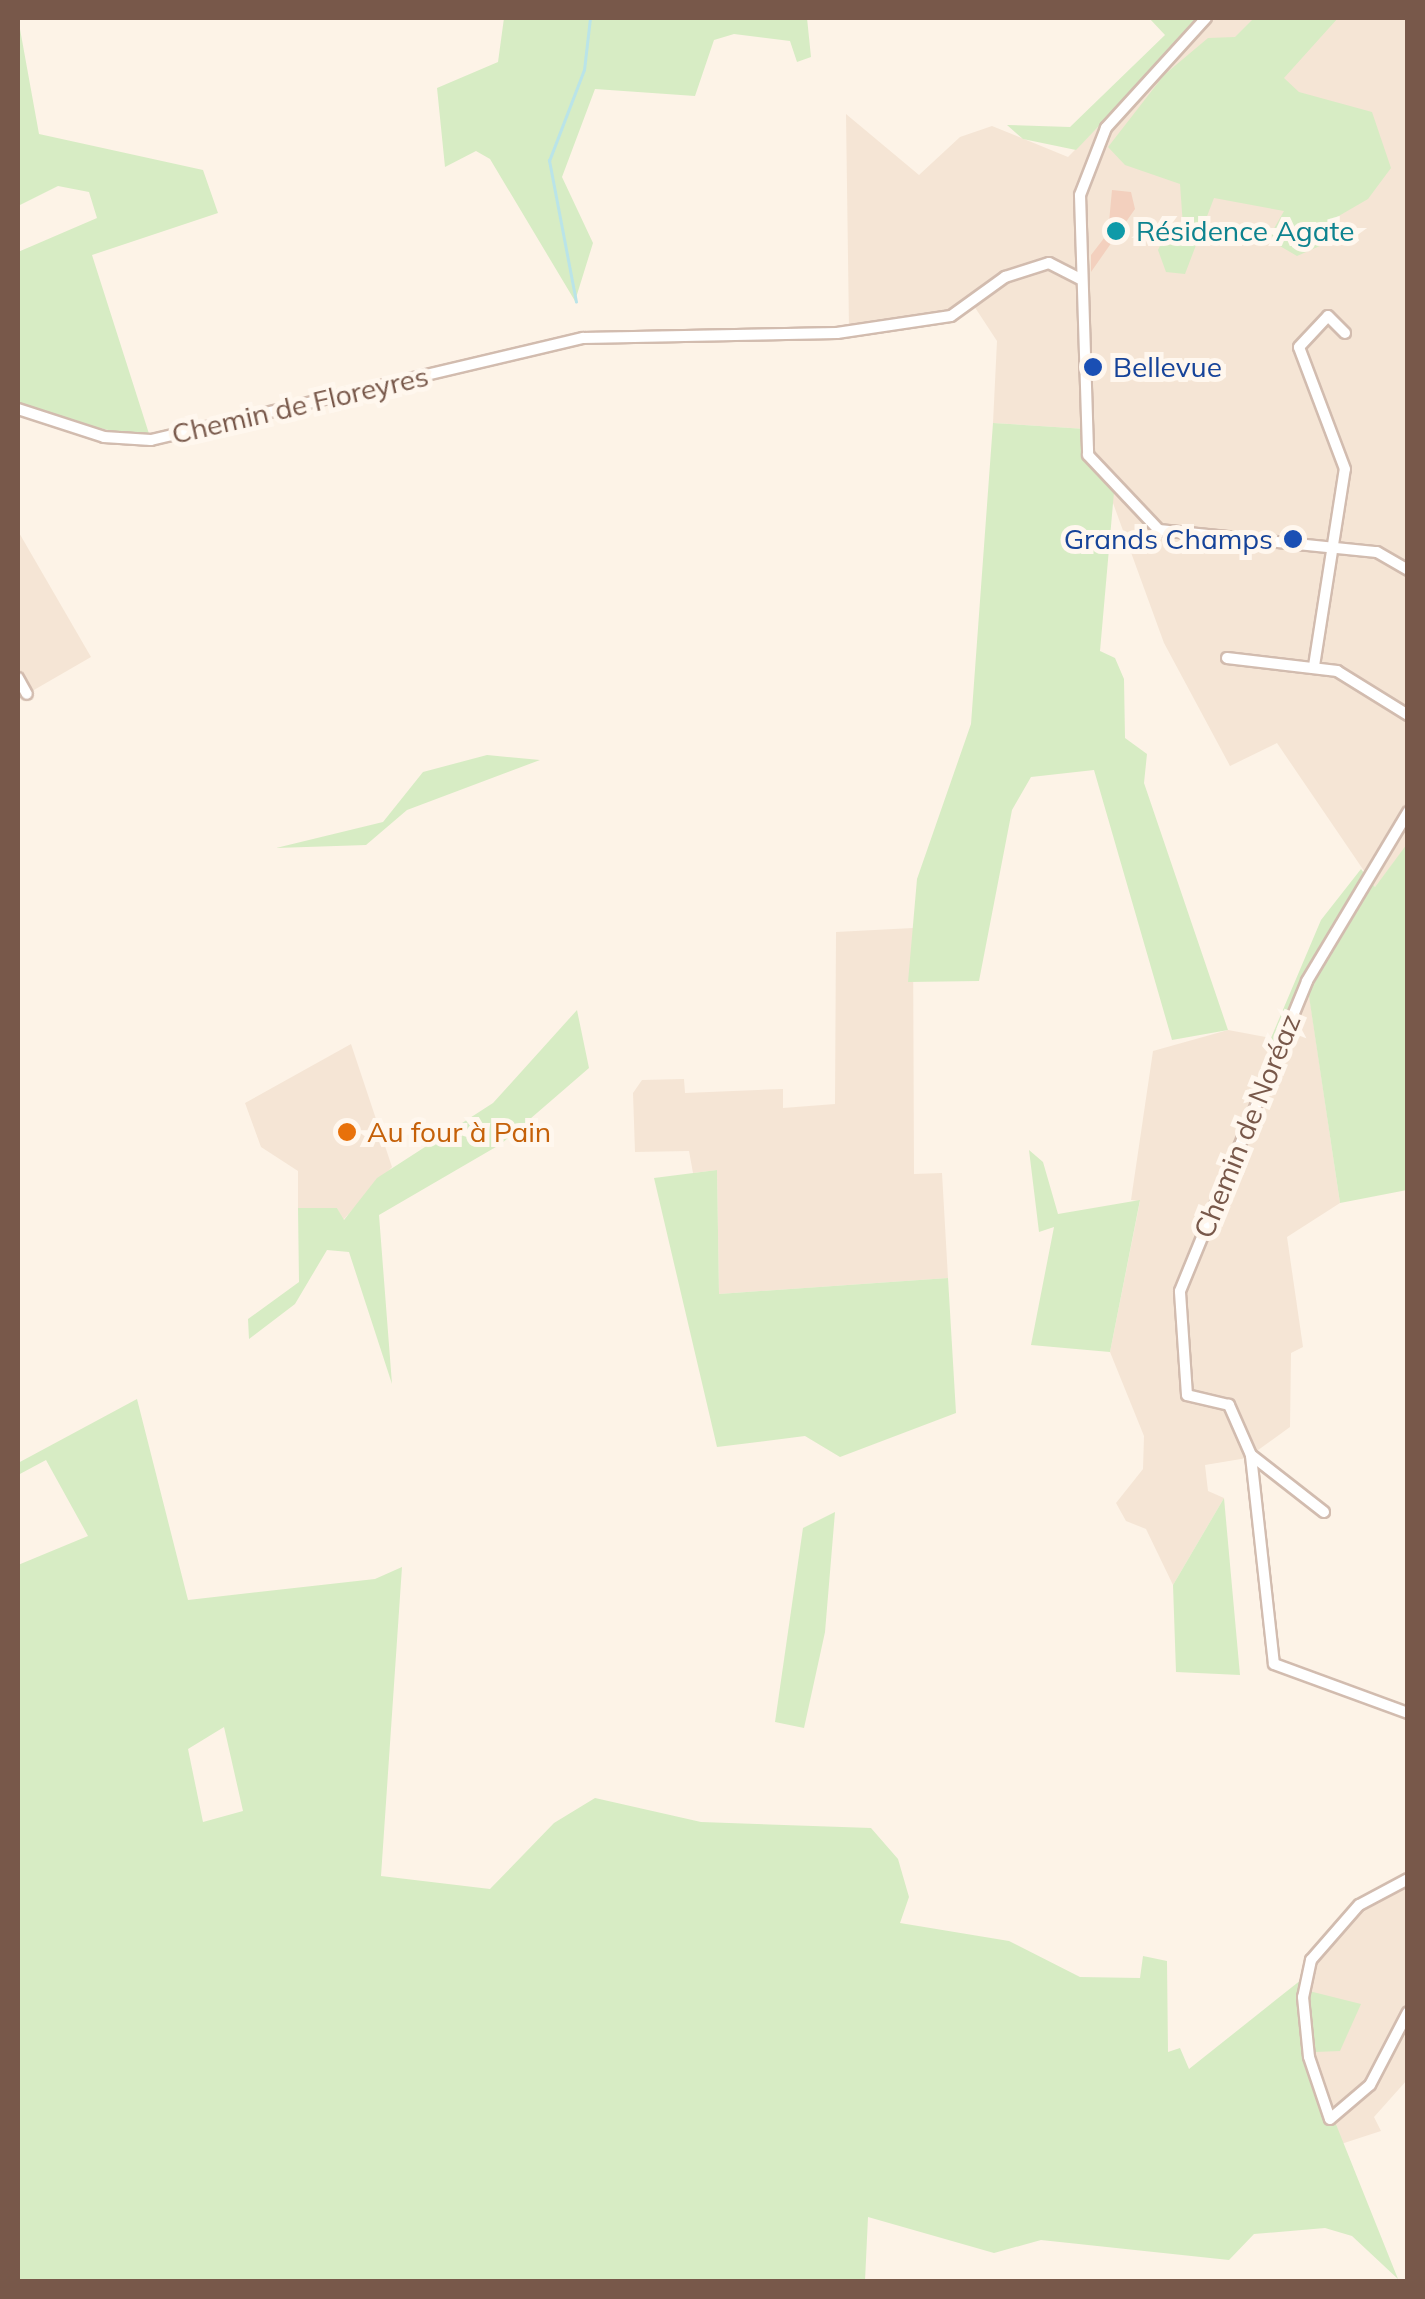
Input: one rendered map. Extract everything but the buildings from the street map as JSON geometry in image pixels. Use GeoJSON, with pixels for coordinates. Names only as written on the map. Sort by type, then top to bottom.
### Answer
{"type":"FeatureCollection","features":[{"type":"Feature","properties":{"kind":"street"},"geometry":{"type":"LineString","coordinates":[[1206,18],[1101,137],[1078,210],[1080,278],[1090,332],[1087,448],[1114,492],[1169,533],[1376,552],[1408,570]]}},
{"type":"Feature","properties":{"kind":"street","name":"Chemin de Floreyres"},"geometry":{"type":"LineString","coordinates":[[18,409],[104,436],[151,440],[583,338],[837,334],[951,316],[1005,278],[1049,263],[1080,278]]}},
{"type":"Feature","properties":{"kind":"street"},"geometry":{"type":"LineString","coordinates":[[1314,666],[1344,460],[1299,346],[1328,316],[1345,333]]}},
{"type":"Feature","properties":{"kind":"street"},"geometry":{"type":"LineString","coordinates":[[1227,658],[1314,666],[1354,678],[1408,715]]}},
{"type":"Feature","properties":{"kind":"street"},"geometry":{"type":"LineString","coordinates":[[18,678],[26,694]]}},
{"type":"Feature","properties":{"kind":"street","name":"Chemin de Noréaz"},"geometry":{"type":"LineString","coordinates":[[1250,1456],[1230,1405],[1188,1395],[1180,1291],[1307,981],[1408,812]]}},
{"type":"Feature","properties":{"kind":"street"},"geometry":{"type":"LineString","coordinates":[[1250,1456],[1324,1512]]}},
{"type":"Feature","properties":{"kind":"street"},"geometry":{"type":"LineString","coordinates":[[1250,1456],[1270,1657],[1408,1713]]}},
{"type":"Feature","properties":{"kind":"street"},"geometry":{"type":"LineString","coordinates":[[1408,1879],[1359,1905],[1311,1960],[1303,1998],[1309,2057],[1330,2120],[1370,2085],[1408,2012]]}},
{"type":"Feature","properties":{"kind":"shaded area"},"geometry":{"type":"Polygon","coordinates":[[[1206,18],[1407,18],[1408,844],[1375,887],[1277,743],[1230,766],[1164,643],[1086,429],[993,423],[997,341],[974,306],[849,329],[846,114],[919,175],[960,137],[992,126],[1068,157],[1206,18]]]}},
{"type":"Feature","properties":{"kind":"shaded area"},"geometry":{"type":"Polygon","coordinates":[[[18,531],[91,657],[27,694],[18,678],[18,531]]]}},
{"type":"Feature","properties":{"kind":"shaded area"},"geometry":{"type":"Polygon","coordinates":[[[913,928],[914,1174],[942,1173],[948,1278],[719,1294],[717,1170],[693,1173],[689,1151],[635,1152],[633,1093],[642,1080],[684,1079],[685,1093],[783,1089],[783,1108],[835,1104],[836,932],[913,928]]]}},
{"type":"Feature","properties":{"kind":"shaded area"},"geometry":{"type":"Polygon","coordinates":[[[1307,981],[1340,1203],[1287,1237],[1303,1347],[1291,1353],[1290,1427],[1247,1458],[1205,1465],[1208,1491],[1224,1498],[1173,1585],[1146,1529],[1126,1521],[1116,1503],[1143,1469],[1144,1436],[1110,1352],[1140,1201],[1131,1200],[1153,1051],[1228,1030],[1271,1038],[1260,1102],[1307,981]]]}},
{"type":"Feature","properties":{"kind":"shaded area"},"geometry":{"type":"Polygon","coordinates":[[[351,1044],[392,1167],[343,1220],[337,1208],[298,1208],[298,1171],[261,1147],[245,1103],[351,1044]]]}},
{"type":"Feature","properties":{"kind":"shaded area"},"geometry":{"type":"Polygon","coordinates":[[[1407,1879],[1407,2080],[1374,2117],[1381,2131],[1341,2144],[1309,2057],[1306,1976],[1336,1926],[1407,1879]]]}},
{"type":"Feature","properties":{"kind":"green space"},"geometry":{"type":"Polygon","coordinates":[[[18,18],[39,134],[203,170],[218,213],[92,255],[151,440],[18,409],[18,252],[97,218],[89,192],[58,186],[18,206],[18,18]]]}},
{"type":"Feature","properties":{"kind":"green space"},"geometry":{"type":"Polygon","coordinates":[[[504,18],[807,18],[811,57],[797,62],[790,41],[734,34],[714,40],[695,96],[595,89],[562,177],[593,243],[575,301],[490,159],[476,151],[445,167],[437,88],[498,62],[504,18]]]}},
{"type":"Feature","properties":{"kind":"green space"},"geometry":{"type":"Polygon","coordinates":[[[1149,18],[1202,18],[1076,150],[1023,139],[1007,125],[1070,127],[1165,35],[1149,18]]]}},
{"type":"Feature","properties":{"kind":"green space"},"geometry":{"type":"Polygon","coordinates":[[[1254,18],[1338,18],[1284,78],[1299,92],[1372,112],[1391,168],[1368,199],[1337,217],[1322,245],[1297,256],[1268,239],[1284,211],[1214,198],[1185,274],[1166,272],[1158,250],[1168,229],[1183,226],[1180,184],[1125,165],[1108,147],[1164,75],[1208,38],[1235,37],[1254,18]]]}},
{"type":"Feature","properties":{"kind":"green space"},"geometry":{"type":"Polygon","coordinates":[[[993,423],[1086,429],[1092,464],[1114,492],[1100,651],[1115,658],[1124,679],[1125,738],[1147,754],[1144,783],[1228,1030],[1172,1040],[1094,770],[1031,777],[1012,810],[979,981],[908,982],[917,879],[971,724],[993,423]]]}},
{"type":"Feature","properties":{"kind":"green space"},"geometry":{"type":"Polygon","coordinates":[[[487,755],[540,760],[407,810],[366,845],[276,848],[383,822],[423,772],[487,755]]]}},
{"type":"Feature","properties":{"kind":"green space"},"geometry":{"type":"Polygon","coordinates":[[[1407,844],[1407,1190],[1340,1203],[1307,983],[1259,1112],[1271,1038],[1321,920],[1361,869],[1375,887],[1407,844]]]}},
{"type":"Feature","properties":{"kind":"green space"},"geometry":{"type":"Polygon","coordinates":[[[577,1010],[589,1068],[501,1144],[379,1215],[392,1384],[349,1252],[327,1250],[295,1304],[249,1339],[248,1319],[299,1282],[298,1208],[337,1208],[344,1220],[377,1178],[493,1103],[577,1010]]]}},
{"type":"Feature","properties":{"kind":"green space"},"geometry":{"type":"Polygon","coordinates":[[[1029,1150],[1043,1162],[1058,1214],[1140,1200],[1110,1352],[1031,1345],[1054,1227],[1039,1232],[1029,1150]]]}},
{"type":"Feature","properties":{"kind":"green space"},"geometry":{"type":"Polygon","coordinates":[[[717,1170],[719,1294],[948,1278],[956,1413],[840,1457],[805,1436],[717,1447],[654,1178],[717,1170]]]}},
{"type":"Feature","properties":{"kind":"green space"},"geometry":{"type":"Polygon","coordinates":[[[137,1399],[188,1600],[375,1579],[402,1567],[381,1876],[490,1889],[554,1823],[595,1798],[701,1822],[871,1828],[898,1859],[909,1897],[900,1923],[1009,1941],[1080,1977],[1140,1978],[1143,1956],[1167,1961],[1168,2052],[1180,2048],[1189,2069],[1306,1976],[1309,2057],[1398,2279],[1352,2236],[1325,2228],[1254,2234],[1229,2260],[1041,2240],[994,2253],[868,2217],[865,2281],[18,2281],[18,1565],[88,1536],[46,1460],[18,1475],[18,1463],[137,1399]],[[224,1727],[188,1749],[203,1822],[243,1811],[224,1727]]]}},
{"type":"Feature","properties":{"kind":"green space"},"geometry":{"type":"Polygon","coordinates":[[[1224,1498],[1240,1675],[1176,1672],[1173,1585],[1224,1498]]]}},
{"type":"Feature","properties":{"kind":"green space"},"geometry":{"type":"Polygon","coordinates":[[[835,1512],[825,1632],[804,1728],[775,1722],[803,1528],[835,1512]]]}},
{"type":"Feature","properties":{"kind":"green space"},"geometry":{"type":"Polygon","coordinates":[[[1309,1991],[1361,2004],[1340,2051],[1315,2052],[1309,1991]]]}},
{"type":"Feature","properties":{"kind":"waterway"},"geometry":{"type":"LineString","coordinates":[[576,302],[549,161],[584,70],[590,18]]}},
{"type":"Feature","properties":{"kind":"place","name":"Résidence Agate"},"geometry":{"type":"Point","coordinates":[1116,231]}},
{"type":"Feature","properties":{"kind":"place","name":"Bellevue"},"geometry":{"type":"Point","coordinates":[1093,367]}},
{"type":"Feature","properties":{"kind":"place","name":"Grands Champs"},"geometry":{"type":"Point","coordinates":[1293,539]}},
{"type":"Feature","properties":{"kind":"place","name":"Au four à Pain"},"geometry":{"type":"Point","coordinates":[347,1132]}}]}
